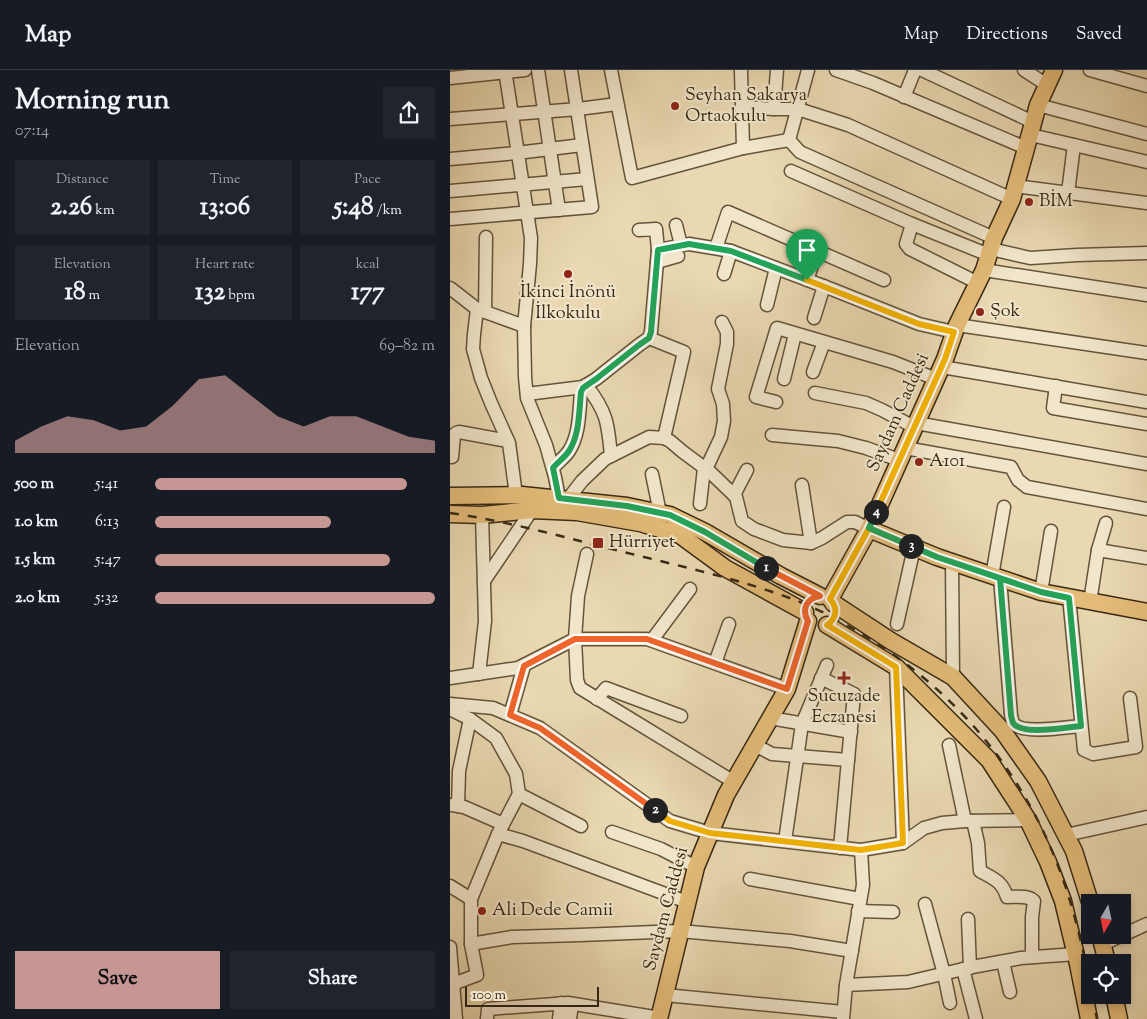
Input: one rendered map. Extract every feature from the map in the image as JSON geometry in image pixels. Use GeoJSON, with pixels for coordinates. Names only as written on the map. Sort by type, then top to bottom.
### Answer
{"type":"FeatureCollection","features":[{"type":"Feature","properties":{"kind":"main road","name":"Saydam Caddesi"},"geometry":{"type":"LineString","coordinates":[[828,599],[869,528],[939,373],[1013,192],[1038,105],[1051,77]]}},
{"type":"Feature","properties":{"kind":"main road"},"geometry":{"type":"LineString","coordinates":[[450,496],[516,495],[564,499],[627,506],[670,515],[705,532],[781,576],[828,599],[891,641],[953,677],[1002,730],[1038,781],[1074,851],[1087,894]]}},
{"type":"Feature","properties":{"kind":"main road"},"geometry":{"type":"LineString","coordinates":[[450,514],[482,515],[532,510],[577,512],[640,523],[680,535],[725,568],[896,667],[989,760],[1028,820],[1048,862],[1063,901],[1089,1019]]}},
{"type":"Feature","properties":{"kind":"main road"},"geometry":{"type":"LineString","coordinates":[[869,528],[937,557],[1041,592],[1147,612]]}},
{"type":"Feature","properties":{"kind":"main road"},"geometry":{"type":"LineString","coordinates":[[811,599],[828,599],[835,607],[834,618],[815,621],[807,602],[811,599]]}},
{"type":"Feature","properties":{"kind":"main road","name":"Saydam Caddesi"},"geometry":{"type":"LineString","coordinates":[[659,1018],[696,867],[726,795],[787,689],[799,650],[815,621]]}},
{"type":"Feature","properties":{"kind":"main road"},"geometry":{"type":"LineString","coordinates":[[1116,1004],[1119,1019]]}},
{"type":"Feature","properties":{"kind":"street"},"geometry":{"type":"LineString","coordinates":[[450,78],[524,70]]}},
{"type":"Feature","properties":{"kind":"street"},"geometry":{"type":"LineString","coordinates":[[538,70],[559,210]]}},
{"type":"Feature","properties":{"kind":"street"},"geometry":{"type":"LineString","coordinates":[[450,219],[592,207],[571,70]]}},
{"type":"Feature","properties":{"kind":"street"},"geometry":{"type":"LineString","coordinates":[[611,70],[632,178],[743,148],[789,140]]}},
{"type":"Feature","properties":{"kind":"street"},"geometry":{"type":"LineString","coordinates":[[741,70],[743,148]]}},
{"type":"Feature","properties":{"kind":"street"},"geometry":{"type":"LineString","coordinates":[[774,110],[777,70]]}},
{"type":"Feature","properties":{"kind":"street"},"geometry":{"type":"LineString","coordinates":[[789,140],[808,70]]}},
{"type":"Feature","properties":{"kind":"street"},"geometry":{"type":"LineString","coordinates":[[836,70],[904,96],[1030,135],[1147,162]]}},
{"type":"Feature","properties":{"kind":"street"},"geometry":{"type":"LineString","coordinates":[[904,96],[915,70]]}},
{"type":"Feature","properties":{"kind":"street"},"geometry":{"type":"LineString","coordinates":[[922,70],[1030,135]]}},
{"type":"Feature","properties":{"kind":"street"},"geometry":{"type":"LineString","coordinates":[[1024,70],[1051,77]]}},
{"type":"Feature","properties":{"kind":"street"},"geometry":{"type":"LineString","coordinates":[[1090,70],[1147,86]]}},
{"type":"Feature","properties":{"kind":"street"},"geometry":{"type":"LineString","coordinates":[[505,71],[531,238],[524,326],[526,394],[564,499],[605,459],[649,437],[664,438],[670,440],[705,468],[736,497],[742,520],[754,529],[783,540],[811,543],[847,522],[855,522],[869,528]]}},
{"type":"Feature","properties":{"kind":"street"},"geometry":{"type":"LineString","coordinates":[[450,119],[617,104]]}},
{"type":"Feature","properties":{"kind":"street"},"geometry":{"type":"LineString","coordinates":[[1038,105],[1147,134]]}},
{"type":"Feature","properties":{"kind":"street"},"geometry":{"type":"LineString","coordinates":[[742,107],[774,110],[798,109],[848,125],[1013,192],[1068,193],[1147,203]]}},
{"type":"Feature","properties":{"kind":"street"},"geometry":{"type":"LineString","coordinates":[[789,140],[800,152],[987,259]]}},
{"type":"Feature","properties":{"kind":"street"},"geometry":{"type":"LineString","coordinates":[[450,159],[582,145]]}},
{"type":"Feature","properties":{"kind":"street"},"geometry":{"type":"LineString","coordinates":[[1068,193],[1074,145]]}},
{"type":"Feature","properties":{"kind":"street"},"geometry":{"type":"LineString","coordinates":[[791,171],[987,259],[1147,253]]}},
{"type":"Feature","properties":{"kind":"street"},"geometry":{"type":"LineString","coordinates":[[450,191],[588,178]]}},
{"type":"Feature","properties":{"kind":"street"},"geometry":{"type":"LineString","coordinates":[[716,248],[728,212],[884,280]]}},
{"type":"Feature","properties":{"kind":"street"},"geometry":{"type":"LineString","coordinates":[[912,224],[906,244],[910,249],[987,259],[1147,295]]}},
{"type":"Feature","properties":{"kind":"street"},"geometry":{"type":"LineString","coordinates":[[676,225],[679,251]]}},
{"type":"Feature","properties":{"kind":"street"},"geometry":{"type":"LineString","coordinates":[[553,468],[569,451],[574,441],[578,427],[581,392],[584,386],[649,338],[658,256],[656,229],[639,230]]}},
{"type":"Feature","properties":{"kind":"street"},"geometry":{"type":"LineString","coordinates":[[486,237],[481,310],[474,334],[473,349],[490,402],[508,441],[516,495]]}},
{"type":"Feature","properties":{"kind":"street"},"geometry":{"type":"LineString","coordinates":[[658,256],[679,251],[689,244],[716,248],[731,251],[919,324],[1147,353]]}},
{"type":"Feature","properties":{"kind":"street"},"geometry":{"type":"LineString","coordinates":[[724,274],[731,251]]}},
{"type":"Feature","properties":{"kind":"street"},"geometry":{"type":"LineString","coordinates":[[807,280],[817,251]]}},
{"type":"Feature","properties":{"kind":"street"},"geometry":{"type":"LineString","coordinates":[[767,305],[776,268]]}},
{"type":"Feature","properties":{"kind":"street"},"geometry":{"type":"LineString","coordinates":[[814,318],[824,286]]}},
{"type":"Feature","properties":{"kind":"street"},"geometry":{"type":"LineString","coordinates":[[450,288],[481,310],[524,326]]}},
{"type":"Feature","properties":{"kind":"street"},"geometry":{"type":"LineString","coordinates":[[700,504],[705,468],[721,437],[724,421],[723,404],[718,389],[727,344],[727,332],[722,322]]}},
{"type":"Feature","properties":{"kind":"street"},"geometry":{"type":"LineString","coordinates":[[776,402],[756,397],[777,328],[893,362],[939,373],[1056,386],[1147,402]]}},
{"type":"Feature","properties":{"kind":"street"},"geometry":{"type":"LineString","coordinates":[[784,380],[795,334]]}},
{"type":"Feature","properties":{"kind":"street"},"geometry":{"type":"LineString","coordinates":[[649,338],[684,352],[664,438]]}},
{"type":"Feature","properties":{"kind":"street"},"geometry":{"type":"LineString","coordinates":[[813,372],[824,342]]}},
{"type":"Feature","properties":{"kind":"street"},"geometry":{"type":"LineString","coordinates":[[526,394],[584,386]]}},
{"type":"Feature","properties":{"kind":"street"},"geometry":{"type":"LineString","coordinates":[[584,386],[597,399],[604,410],[611,456]]}},
{"type":"Feature","properties":{"kind":"street"},"geometry":{"type":"LineString","coordinates":[[1056,386],[1053,408],[1147,424]]}},
{"type":"Feature","properties":{"kind":"street"},"geometry":{"type":"LineString","coordinates":[[815,393],[866,403],[915,425],[1147,464]]}},
{"type":"Feature","properties":{"kind":"street"},"geometry":{"type":"LineString","coordinates":[[452,457],[454,435],[459,432],[508,441]]}},
{"type":"Feature","properties":{"kind":"street"},"geometry":{"type":"LineString","coordinates":[[772,435],[846,443],[902,454],[1012,467],[1018,480],[1027,487],[1147,508]]}},
{"type":"Feature","properties":{"kind":"street"},"geometry":{"type":"LineString","coordinates":[[734,495],[747,470]]}},
{"type":"Feature","properties":{"kind":"street"},"geometry":{"type":"LineString","coordinates":[[652,474],[660,513]]}},
{"type":"Feature","properties":{"kind":"street"},"geometry":{"type":"LineString","coordinates":[[802,485],[811,543]]}},
{"type":"Feature","properties":{"kind":"street"},"geometry":{"type":"LineString","coordinates":[[1004,507],[996,577],[1013,723],[1019,728],[1034,730],[1081,726]]}},
{"type":"Feature","properties":{"kind":"street"},"geometry":{"type":"LineString","coordinates":[[484,581],[532,510]]}},
{"type":"Feature","properties":{"kind":"street"},"geometry":{"type":"LineString","coordinates":[[479,674],[485,621],[482,515]]}},
{"type":"Feature","properties":{"kind":"street"},"geometry":{"type":"LineString","coordinates":[[1090,602],[1098,550],[1106,523]]}},
{"type":"Feature","properties":{"kind":"street"},"geometry":{"type":"LineString","coordinates":[[1041,592],[1051,531]]}},
{"type":"Feature","properties":{"kind":"street"},"geometry":{"type":"LineString","coordinates":[[897,624],[914,548]]}},
{"type":"Feature","properties":{"kind":"street"},"geometry":{"type":"LineString","coordinates":[[1098,550],[1147,558]]}},
{"type":"Feature","properties":{"kind":"street"},"geometry":{"type":"LineString","coordinates":[[587,554],[578,596],[575,639],[577,680],[580,688],[734,782]]}},
{"type":"Feature","properties":{"kind":"street"},"geometry":{"type":"LineString","coordinates":[[952,562],[953,677]]}},
{"type":"Feature","properties":{"kind":"street"},"geometry":{"type":"LineString","coordinates":[[652,640],[690,589]]}},
{"type":"Feature","properties":{"kind":"street"},"geometry":{"type":"LineString","coordinates":[[1069,598],[1084,750],[1093,754],[1136,747],[1130,698]]}},
{"type":"Feature","properties":{"kind":"street"},"geometry":{"type":"LineString","coordinates":[[716,663],[730,624]]}},
{"type":"Feature","properties":{"kind":"street"},"geometry":{"type":"LineString","coordinates":[[450,678],[518,668],[575,639],[647,639],[787,689]]}},
{"type":"Feature","properties":{"kind":"street"},"geometry":{"type":"LineString","coordinates":[[785,841],[802,724],[827,665]]}},
{"type":"Feature","properties":{"kind":"street"},"geometry":{"type":"LineString","coordinates":[[510,715],[524,666]]}},
{"type":"Feature","properties":{"kind":"street"},"geometry":{"type":"LineString","coordinates":[[896,667],[903,843]]}},
{"type":"Feature","properties":{"kind":"street"},"geometry":{"type":"LineString","coordinates":[[821,678],[854,694],[840,848]]}},
{"type":"Feature","properties":{"kind":"street"},"geometry":{"type":"LineString","coordinates":[[597,699],[606,688],[680,716]]}},
{"type":"Feature","properties":{"kind":"street"},"geometry":{"type":"LineString","coordinates":[[450,704],[492,708],[540,728],[670,821],[710,833],[861,850],[903,843],[924,828],[942,823],[1028,820]]}},
{"type":"Feature","properties":{"kind":"street"},"geometry":{"type":"LineString","coordinates":[[450,709],[470,719],[496,738],[516,774],[519,794],[501,829],[471,899],[471,944],[477,975],[451,985]]}},
{"type":"Feature","properties":{"kind":"street"},"geometry":{"type":"LineString","coordinates":[[770,718],[851,732]]}},
{"type":"Feature","properties":{"kind":"street"},"geometry":{"type":"LineString","coordinates":[[470,719],[454,806],[464,807],[523,841],[687,902]]}},
{"type":"Feature","properties":{"kind":"street"},"geometry":{"type":"LineString","coordinates":[[755,745],[772,754],[848,760]]}},
{"type":"Feature","properties":{"kind":"street"},"geometry":{"type":"LineString","coordinates":[[949,745],[969,821],[978,843],[980,871],[998,880],[1008,897],[1030,898],[1034,901],[1032,957]]}},
{"type":"Feature","properties":{"kind":"street"},"geometry":{"type":"LineString","coordinates":[[519,794],[581,826]]}},
{"type":"Feature","properties":{"kind":"street"},"geometry":{"type":"LineString","coordinates":[[1066,834],[1147,817]]}},
{"type":"Feature","properties":{"kind":"street"},"geometry":{"type":"LineString","coordinates":[[612,832],[660,849],[696,867]]}},
{"type":"Feature","properties":{"kind":"street"},"geometry":{"type":"LineString","coordinates":[[665,995],[843,1015],[846,985],[863,885],[861,850]]}},
{"type":"Feature","properties":{"kind":"street"},"geometry":{"type":"LineString","coordinates":[[750,879],[893,912]]}},
{"type":"Feature","properties":{"kind":"street"},"geometry":{"type":"LineString","coordinates":[[450,886],[471,899]]}},
{"type":"Feature","properties":{"kind":"street"},"geometry":{"type":"LineString","coordinates":[[926,904],[950,1003]]}},
{"type":"Feature","properties":{"kind":"street"},"geometry":{"type":"LineString","coordinates":[[968,919],[966,969],[976,1019]]}},
{"type":"Feature","properties":{"kind":"street"},"geometry":{"type":"LineString","coordinates":[[1131,930],[1147,924]]}},
{"type":"Feature","properties":{"kind":"street"},"geometry":{"type":"LineString","coordinates":[[471,944],[512,937],[680,932],[790,941],[852,951]]}},
{"type":"Feature","properties":{"kind":"street"},"geometry":{"type":"LineString","coordinates":[[450,948],[451,985],[456,1019]]}},
{"type":"Feature","properties":{"kind":"street"},"geometry":{"type":"LineString","coordinates":[[846,985],[908,982],[1032,957],[1076,954]]}},
{"type":"Feature","properties":{"kind":"street"},"geometry":{"type":"LineString","coordinates":[[1003,962],[1010,992]]}},
{"type":"Feature","properties":{"kind":"street"},"geometry":{"type":"LineString","coordinates":[[487,1019],[488,1009],[567,1004],[659,1018]]}},
{"type":"Feature","properties":{"kind":"street"},"geometry":{"type":"LineString","coordinates":[[559,1019],[567,1004]]}},
{"type":"Feature","properties":{"kind":"street"},"geometry":{"type":"LineString","coordinates":[[567,1004],[570,1019]]}},
{"type":"Feature","properties":{"kind":"railway"},"geometry":{"type":"LineString","coordinates":[[450,513],[498,521],[545,532],[757,587],[818,610],[882,647],[914,670],[970,722],[995,752],[1016,783],[1036,816],[1052,851],[1066,888],[1084,954]]}},
{"type":"Feature","properties":{"kind":"railway"},"geometry":{"type":"LineString","coordinates":[[1094,1004],[1097,1019]]}},
{"type":"Feature","properties":{"kind":"place","name":"Seyhan Sakarya Ortaokulu"},"geometry":{"type":"Point","coordinates":[675,106]}},
{"type":"Feature","properties":{"kind":"place","name":"BİM"},"geometry":{"type":"Point","coordinates":[1029,202]}},
{"type":"Feature","properties":{"kind":"place","name":"İkinci İnönü İlkokulu"},"geometry":{"type":"Point","coordinates":[568,274]}},
{"type":"Feature","properties":{"kind":"place","name":"Şok"},"geometry":{"type":"Point","coordinates":[980,312]}},
{"type":"Feature","properties":{"kind":"place","name":"A101"},"geometry":{"type":"Point","coordinates":[919,462]}},
{"type":"Feature","properties":{"kind":"place","name":"Hürriyet"},"geometry":{"type":"Point","coordinates":[598,543]}},
{"type":"Feature","properties":{"kind":"place","name":"Sucuzade Eczanesi"},"geometry":{"type":"Point","coordinates":[844,678]}},
{"type":"Feature","properties":{"kind":"place","name":"Ali Dede Camii"},"geometry":{"type":"Point","coordinates":[482,911]}},
{"type":"Feature","properties":{"kind":"route"},"geometry":{"type":"LineString","coordinates":[[807,280],[731,251],[689,244],[658,250],[649,338],[583,388],[578,427],[574,441],[569,451],[553,468],[559,498],[627,506],[670,515],[705,532],[820,596],[811,599],[805,607],[805,617],[808,621],[787,689],[647,639],[575,639],[524,666],[510,715],[540,728],[670,821],[710,833],[861,850],[903,843],[896,667],[827,625],[836,613],[833,602],[830,599],[869,528],[937,557],[1000,578],[1011,715],[1013,723],[1019,728],[1034,730],[1081,726],[1069,598],[1041,592],[937,557],[914,548],[869,528],[945,359],[954,332],[919,324],[807,280]]}}]}
